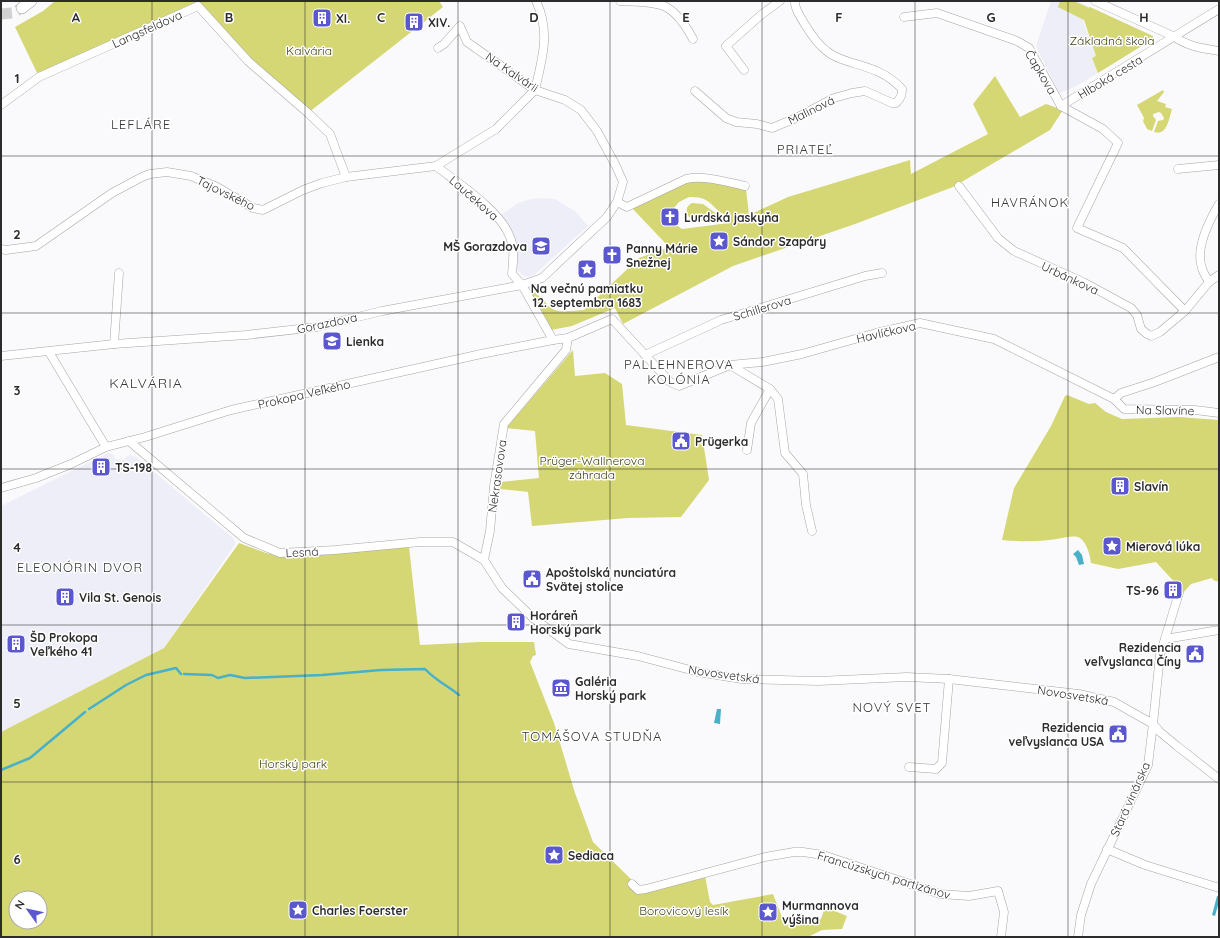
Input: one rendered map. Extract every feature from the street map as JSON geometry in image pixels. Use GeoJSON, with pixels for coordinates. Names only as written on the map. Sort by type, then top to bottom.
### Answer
{"type":"FeatureCollection","features":[{"type":"Feature","properties":{"kind":"street"},"geometry":{"type":"LineString","coordinates":[[535,90],[545,40],[541,16],[536,1]]}},
{"type":"Feature","properties":{"kind":"street"},"geometry":{"type":"LineString","coordinates":[[620,1],[638,2],[665,7],[685,25],[693,39]]}},
{"type":"Feature","properties":{"kind":"street"},"geometry":{"type":"LineString","coordinates":[[744,70],[726,46],[761,15],[780,1]]}},
{"type":"Feature","properties":{"kind":"street","name":"Malinová"},"geometry":{"type":"LineString","coordinates":[[695,91],[726,118],[736,122],[757,124],[772,128],[796,118],[834,98],[852,93],[865,91],[892,103],[896,103],[900,99],[902,89],[893,79],[871,68],[837,58],[827,52],[807,28],[799,14],[795,1]]}},
{"type":"Feature","properties":{"kind":"street"},"geometry":{"type":"LineString","coordinates":[[1095,1],[1196,48],[1219,50]]}},
{"type":"Feature","properties":{"kind":"street","name":"Langsfeldova"},"geometry":{"type":"LineString","coordinates":[[1,105],[39,77],[198,6],[248,61],[330,134],[346,177]]}},
{"type":"Feature","properties":{"kind":"street","name":"Hlboká cesta"},"geometry":{"type":"LineString","coordinates":[[1061,106],[1219,9]]}},
{"type":"Feature","properties":{"kind":"street","name":"Čapkova"},"geometry":{"type":"LineString","coordinates":[[904,17],[937,13],[1017,42],[1029,48],[1061,106]]}},
{"type":"Feature","properties":{"kind":"street","name":"Na Kalvárii"},"geometry":{"type":"LineString","coordinates":[[438,48],[444,44],[460,26],[467,42],[535,90],[574,104],[581,110],[590,121],[605,145],[621,177],[622,186],[617,202]]}},
{"type":"Feature","properties":{"kind":"street","name":"Tajovského"},"geometry":{"type":"LineString","coordinates":[[1,249],[6,250],[36,246],[112,193],[150,174],[167,172],[191,176],[216,187],[252,208],[263,210],[303,190],[322,183],[346,177],[436,166],[496,129],[535,90]]}},
{"type":"Feature","properties":{"kind":"street"},"geometry":{"type":"LineString","coordinates":[[1061,106],[1103,129],[1118,143],[1078,228],[1123,248],[1185,311],[1209,282],[1219,275]]}},
{"type":"Feature","properties":{"kind":"street"},"geometry":{"type":"LineString","coordinates":[[1178,169],[1219,165]]}},
{"type":"Feature","properties":{"kind":"street","name":"Laučekova"},"geometry":{"type":"LineString","coordinates":[[436,166],[496,214],[510,237],[513,247],[514,255],[512,274],[522,285],[553,340]]}},
{"type":"Feature","properties":{"kind":"street"},"geometry":{"type":"LineString","coordinates":[[617,202],[627,207],[686,179],[693,178],[717,180],[745,186]]}},
{"type":"Feature","properties":{"kind":"street","name":"Urbánkova"},"geometry":{"type":"LineString","coordinates":[[959,186],[998,238],[1014,251],[1083,282],[1131,308],[1137,315],[1141,329],[1146,334],[1151,336],[1160,332],[1185,311]]}},
{"type":"Feature","properties":{"kind":"street","name":"Gorazdova"},"geometry":{"type":"LineString","coordinates":[[1,356],[114,344],[246,335],[317,328],[382,311],[522,285],[542,278],[606,216],[617,202]]}},
{"type":"Feature","properties":{"kind":"street"},"geometry":{"type":"LineString","coordinates":[[1209,282],[1202,268],[1201,251],[1207,228],[1219,204]]}},
{"type":"Feature","properties":{"kind":"street","name":"Schillerova"},"geometry":{"type":"LineString","coordinates":[[645,355],[722,320],[865,276],[882,273]]}},
{"type":"Feature","properties":{"kind":"street"},"geometry":{"type":"LineString","coordinates":[[114,344],[119,274]]}},
{"type":"Feature","properties":{"kind":"street","name":"Havlíčkova"},"geometry":{"type":"LineString","coordinates":[[612,319],[670,382],[679,386],[730,365],[762,362],[802,354],[876,333],[920,323],[994,339],[1114,399]]}},
{"type":"Feature","properties":{"kind":"street","name":"Prokopa Veľkého"},"geometry":{"type":"LineString","coordinates":[[1,488],[36,478],[71,464],[106,447],[129,442],[231,410],[481,354],[568,338],[612,319]]}},
{"type":"Feature","properties":{"kind":"street","name":"Nekrasovova"},"geometry":{"type":"LineString","coordinates":[[484,560],[490,531],[494,486],[504,424],[566,350],[568,338]]}},
{"type":"Feature","properties":{"kind":"street"},"geometry":{"type":"LineString","coordinates":[[49,352],[106,447]]}},
{"type":"Feature","properties":{"kind":"street"},"geometry":{"type":"LineString","coordinates":[[1114,399],[1121,393],[1152,383],[1219,356]]}},
{"type":"Feature","properties":{"kind":"street"},"geometry":{"type":"LineString","coordinates":[[730,365],[770,388],[778,399],[785,453],[803,474],[806,505],[812,531]]}},
{"type":"Feature","properties":{"kind":"street"},"geometry":{"type":"LineString","coordinates":[[747,450],[751,424],[770,388]]}},
{"type":"Feature","properties":{"kind":"street","name":"Na Slavíne"},"geometry":{"type":"LineString","coordinates":[[1114,399],[1124,409],[1195,410],[1219,413]]}},
{"type":"Feature","properties":{"kind":"street","name":"Lesná"},"geometry":{"type":"LineString","coordinates":[[129,442],[244,538],[280,553],[335,550],[420,542],[454,542],[484,560]]}},
{"type":"Feature","properties":{"kind":"street","name":"Novosvetská"},"geometry":{"type":"LineString","coordinates":[[484,560],[502,588],[533,618],[569,644],[638,656],[698,672],[742,679],[818,681],[906,677],[950,679],[1079,694],[1114,702],[1153,724],[1160,732],[1219,779]]}},
{"type":"Feature","properties":{"kind":"street","name":"Stará vinárska"},"geometry":{"type":"LineString","coordinates":[[1078,937],[1084,904],[1095,874],[1148,765],[1160,655],[1179,593]]}},
{"type":"Feature","properties":{"kind":"street"},"geometry":{"type":"LineString","coordinates":[[1165,639],[1219,630]]}},
{"type":"Feature","properties":{"kind":"street"},"geometry":{"type":"LineString","coordinates":[[909,766],[936,769],[942,763],[950,679]]}},
{"type":"Feature","properties":{"kind":"street"},"geometry":{"type":"LineString","coordinates":[[1138,772],[1148,765]]}},
{"type":"Feature","properties":{"kind":"street","name":"Stará vinárska"},"geometry":{"type":"LineString","coordinates":[[1108,849],[1145,865],[1219,888]]}},
{"type":"Feature","properties":{"kind":"street","name":"Francúzskych partizánov"},"geometry":{"type":"LineString","coordinates":[[632,884],[638,890],[646,889],[765,856],[803,852],[823,855],[940,894],[969,896],[998,891],[1004,912],[1001,937]]}},
{"type":"Feature","properties":{"kind":"shaded area"},"geometry":{"type":"Polygon","coordinates":[[[1051,1],[1077,1],[1090,7],[1083,21],[1096,56],[1092,58],[1098,73],[1073,88],[1059,93],[1036,46],[1051,1]]]}},
{"type":"Feature","properties":{"kind":"shaded area","name":"MŠ Gorazdova"},"geometry":{"type":"Polygon","coordinates":[[[531,199],[555,199],[576,212],[588,226],[534,275],[528,277],[522,275],[517,269],[514,236],[501,215],[518,203],[531,199]]]}},
{"type":"Feature","properties":{"kind":"shaded area"},"geometry":{"type":"Polygon","coordinates":[[[108,453],[114,455],[115,459],[124,460],[127,456],[131,455],[136,457],[234,539],[236,543],[164,648],[1,732],[1,506],[108,453]]]}},
{"type":"Feature","properties":{"kind":"green space","name":"Kalvária"},"geometry":{"type":"Polygon","coordinates":[[[55,1],[439,1],[443,7],[308,113],[248,61],[198,6],[39,77],[15,27],[43,11],[55,1]]]}},
{"type":"Feature","properties":{"kind":"green space","name":"Základná škola"},"geometry":{"type":"Polygon","coordinates":[[[1060,1],[1074,1],[1089,8],[1090,7],[1153,36],[1153,39],[1098,73],[1092,58],[1096,56],[1084,20],[1058,7],[1060,1]]]}},
{"type":"Feature","properties":{"kind":"green space"},"geometry":{"type":"Polygon","coordinates":[[[995,76],[1020,117],[1046,104],[1063,110],[1050,130],[953,187],[855,224],[733,266],[623,324],[615,308],[572,326],[551,330],[533,300],[532,291],[534,289],[537,295],[554,310],[584,310],[639,258],[669,247],[631,207],[692,179],[746,189],[749,215],[788,197],[910,160],[911,174],[988,134],[973,104],[995,76]],[[689,197],[679,202],[666,217],[667,219],[682,229],[729,223],[729,216],[723,214],[708,201],[697,197],[689,197]]]}},
{"type":"Feature","properties":{"kind":"green space"},"geometry":{"type":"Polygon","coordinates":[[[1163,90],[1164,92],[1157,101],[1166,104],[1165,107],[1172,109],[1167,126],[1162,132],[1158,133],[1154,132],[1158,121],[1163,120],[1164,118],[1161,113],[1159,112],[1153,114],[1156,120],[1152,131],[1147,129],[1143,121],[1144,118],[1137,105],[1163,90]]]}},
{"type":"Feature","properties":{"kind":"green space"},"geometry":{"type":"Polygon","coordinates":[[[692,203],[703,204],[721,217],[721,219],[700,221],[689,217],[687,209],[692,203]]]}},
{"type":"Feature","properties":{"kind":"green space","name":"Prüger-Wallnerova záhrada"},"geometry":{"type":"Polygon","coordinates":[[[573,350],[575,376],[605,373],[622,384],[626,425],[702,435],[709,480],[681,517],[628,518],[532,526],[528,492],[500,489],[501,482],[539,478],[535,431],[506,428],[573,350]]]}},
{"type":"Feature","properties":{"kind":"green space"},"geometry":{"type":"Polygon","coordinates":[[[1067,395],[1089,404],[1095,403],[1106,412],[1122,419],[1179,417],[1219,420],[1219,582],[1213,580],[1212,578],[1191,584],[1182,594],[1177,592],[1179,587],[1156,562],[1118,569],[1091,563],[1086,546],[1078,537],[1071,536],[1032,541],[1002,540],[1014,488],[1051,426],[1065,396],[1067,395]]]}},
{"type":"Feature","properties":{"kind":"green space","name":"Horský park"},"geometry":{"type":"Polygon","coordinates":[[[239,543],[266,553],[287,557],[409,547],[420,645],[480,642],[534,642],[536,655],[533,656],[530,662],[554,723],[575,793],[593,842],[639,887],[642,894],[705,876],[710,902],[713,905],[773,894],[785,925],[821,919],[825,907],[847,916],[842,929],[822,930],[808,937],[1,937],[1,732],[164,648],[239,543]]]}},
{"type":"Feature","properties":{"kind":"water"},"geometry":{"type":"Polygon","coordinates":[[[1078,550],[1082,555],[1084,564],[1079,565],[1073,554],[1078,550]]]}},
{"type":"Feature","properties":{"kind":"water"},"geometry":{"type":"Polygon","coordinates":[[[717,709],[721,709],[720,724],[714,723],[717,709]]]}},
{"type":"Feature","properties":{"kind":"water"},"geometry":{"type":"Polygon","coordinates":[[[1217,896],[1219,896],[1219,902],[1215,916],[1212,915],[1217,896]]]}},
{"type":"Feature","properties":{"kind":"waterway"},"geometry":{"type":"LineString","coordinates":[[89,709],[126,685],[146,675],[176,668],[181,674]]}},
{"type":"Feature","properties":{"kind":"waterway"},"geometry":{"type":"LineString","coordinates":[[184,674],[212,675],[218,678],[230,675],[245,678],[425,669],[459,695]]}},
{"type":"Feature","properties":{"kind":"waterway"},"geometry":{"type":"LineString","coordinates":[[1,770],[30,758],[85,712]]}},
{"type":"Feature","properties":{"kind":"tunnel"},"geometry":{"type":"LineString","coordinates":[[1,14],[12,13],[22,8]]}},
{"type":"Feature","properties":{"kind":"place","name":"XI."},"geometry":{"type":"Point","coordinates":[322,18]}},
{"type":"Feature","properties":{"kind":"place","name":"XIV."},"geometry":{"type":"Point","coordinates":[414,22]}},
{"type":"Feature","properties":{"kind":"place","name":"Lurdská jaskyňa"},"geometry":{"type":"Point","coordinates":[670,217]}},
{"type":"Feature","properties":{"kind":"place","name":"Sándor Szapáry"},"geometry":{"type":"Point","coordinates":[719,241]}},
{"type":"Feature","properties":{"kind":"place","name":"MŠ Gorazdova"},"geometry":{"type":"Point","coordinates":[541,246]}},
{"type":"Feature","properties":{"kind":"place","name":"Panny Márie Snežnej"},"geometry":{"type":"Point","coordinates":[612,255]}},
{"type":"Feature","properties":{"kind":"place","name":"Na večnú pamiatku 12. septembra 1683"},"geometry":{"type":"Point","coordinates":[587,269]}},
{"type":"Feature","properties":{"kind":"place","name":"Lienka"},"geometry":{"type":"Point","coordinates":[332,341]}},
{"type":"Feature","properties":{"kind":"place","name":"Prügerka"},"geometry":{"type":"Point","coordinates":[681,441]}},
{"type":"Feature","properties":{"kind":"place","name":"TS-198"},"geometry":{"type":"Point","coordinates":[101,467]}},
{"type":"Feature","properties":{"kind":"place","name":"Slavín"},"geometry":{"type":"Point","coordinates":[1120,486]}},
{"type":"Feature","properties":{"kind":"place","name":"Mierová lúka"},"geometry":{"type":"Point","coordinates":[1112,546]}},
{"type":"Feature","properties":{"kind":"place","name":"Apoštolská nunciatúra Svätej stolice"},"geometry":{"type":"Point","coordinates":[532,579]}},
{"type":"Feature","properties":{"kind":"place","name":"TS-96"},"geometry":{"type":"Point","coordinates":[1173,590]}},
{"type":"Feature","properties":{"kind":"place","name":"Vila St. Genois"},"geometry":{"type":"Point","coordinates":[65,597]}},
{"type":"Feature","properties":{"kind":"place","name":"Horáreň Horský park"},"geometry":{"type":"Point","coordinates":[516,622]}},
{"type":"Feature","properties":{"kind":"place","name":"ŠD Prokopa Veľkého 41"},"geometry":{"type":"Point","coordinates":[16,644]}},
{"type":"Feature","properties":{"kind":"place","name":"Rezidencia veľvyslanca Číny"},"geometry":{"type":"Point","coordinates":[1195,654]}},
{"type":"Feature","properties":{"kind":"place","name":"Galéria Horský park"},"geometry":{"type":"Point","coordinates":[561,688]}},
{"type":"Feature","properties":{"kind":"place","name":"Rezidencia veľvyslanca USA"},"geometry":{"type":"Point","coordinates":[1118,734]}},
{"type":"Feature","properties":{"kind":"place","name":"Sediaca"},"geometry":{"type":"Point","coordinates":[554,855]}},
{"type":"Feature","properties":{"kind":"place","name":"Charles Foerster"},"geometry":{"type":"Point","coordinates":[298,910]}},
{"type":"Feature","properties":{"kind":"place","name":"Murmannova výšina"},"geometry":{"type":"Point","coordinates":[768,912]}},
{"type":"Feature","properties":{"kind":"district","name":"LEFLÁRE"},"geometry":{"type":"Point","coordinates":[141,124]}},
{"type":"Feature","properties":{"kind":"district","name":"PRIATEĽ"},"geometry":{"type":"Point","coordinates":[805,149]}},
{"type":"Feature","properties":{"kind":"district","name":"HAVRÁNOK"},"geometry":{"type":"Point","coordinates":[1030,202]}},
{"type":"Feature","properties":{"kind":"district","name":"PALLEHNEROVA KOLÓNIA"},"geometry":{"type":"Point","coordinates":[679,372]}},
{"type":"Feature","properties":{"kind":"district","name":"KALVÁRIA"},"geometry":{"type":"Point","coordinates":[146,383]}},
{"type":"Feature","properties":{"kind":"district","name":"ELEONÓRIN DVOR"},"geometry":{"type":"Point","coordinates":[80,567]}},
{"type":"Feature","properties":{"kind":"district","name":"NOVÝ SVET"},"geometry":{"type":"Point","coordinates":[892,707]}},
{"type":"Feature","properties":{"kind":"district","name":"TOMÁŠOVA STUDŇA"},"geometry":{"type":"Point","coordinates":[592,736]}},
{"type":"Feature","properties":{"kind":"park label","name":"Borovicový lesík"},"geometry":{"type":"Point","coordinates":[684,910]}}]}
